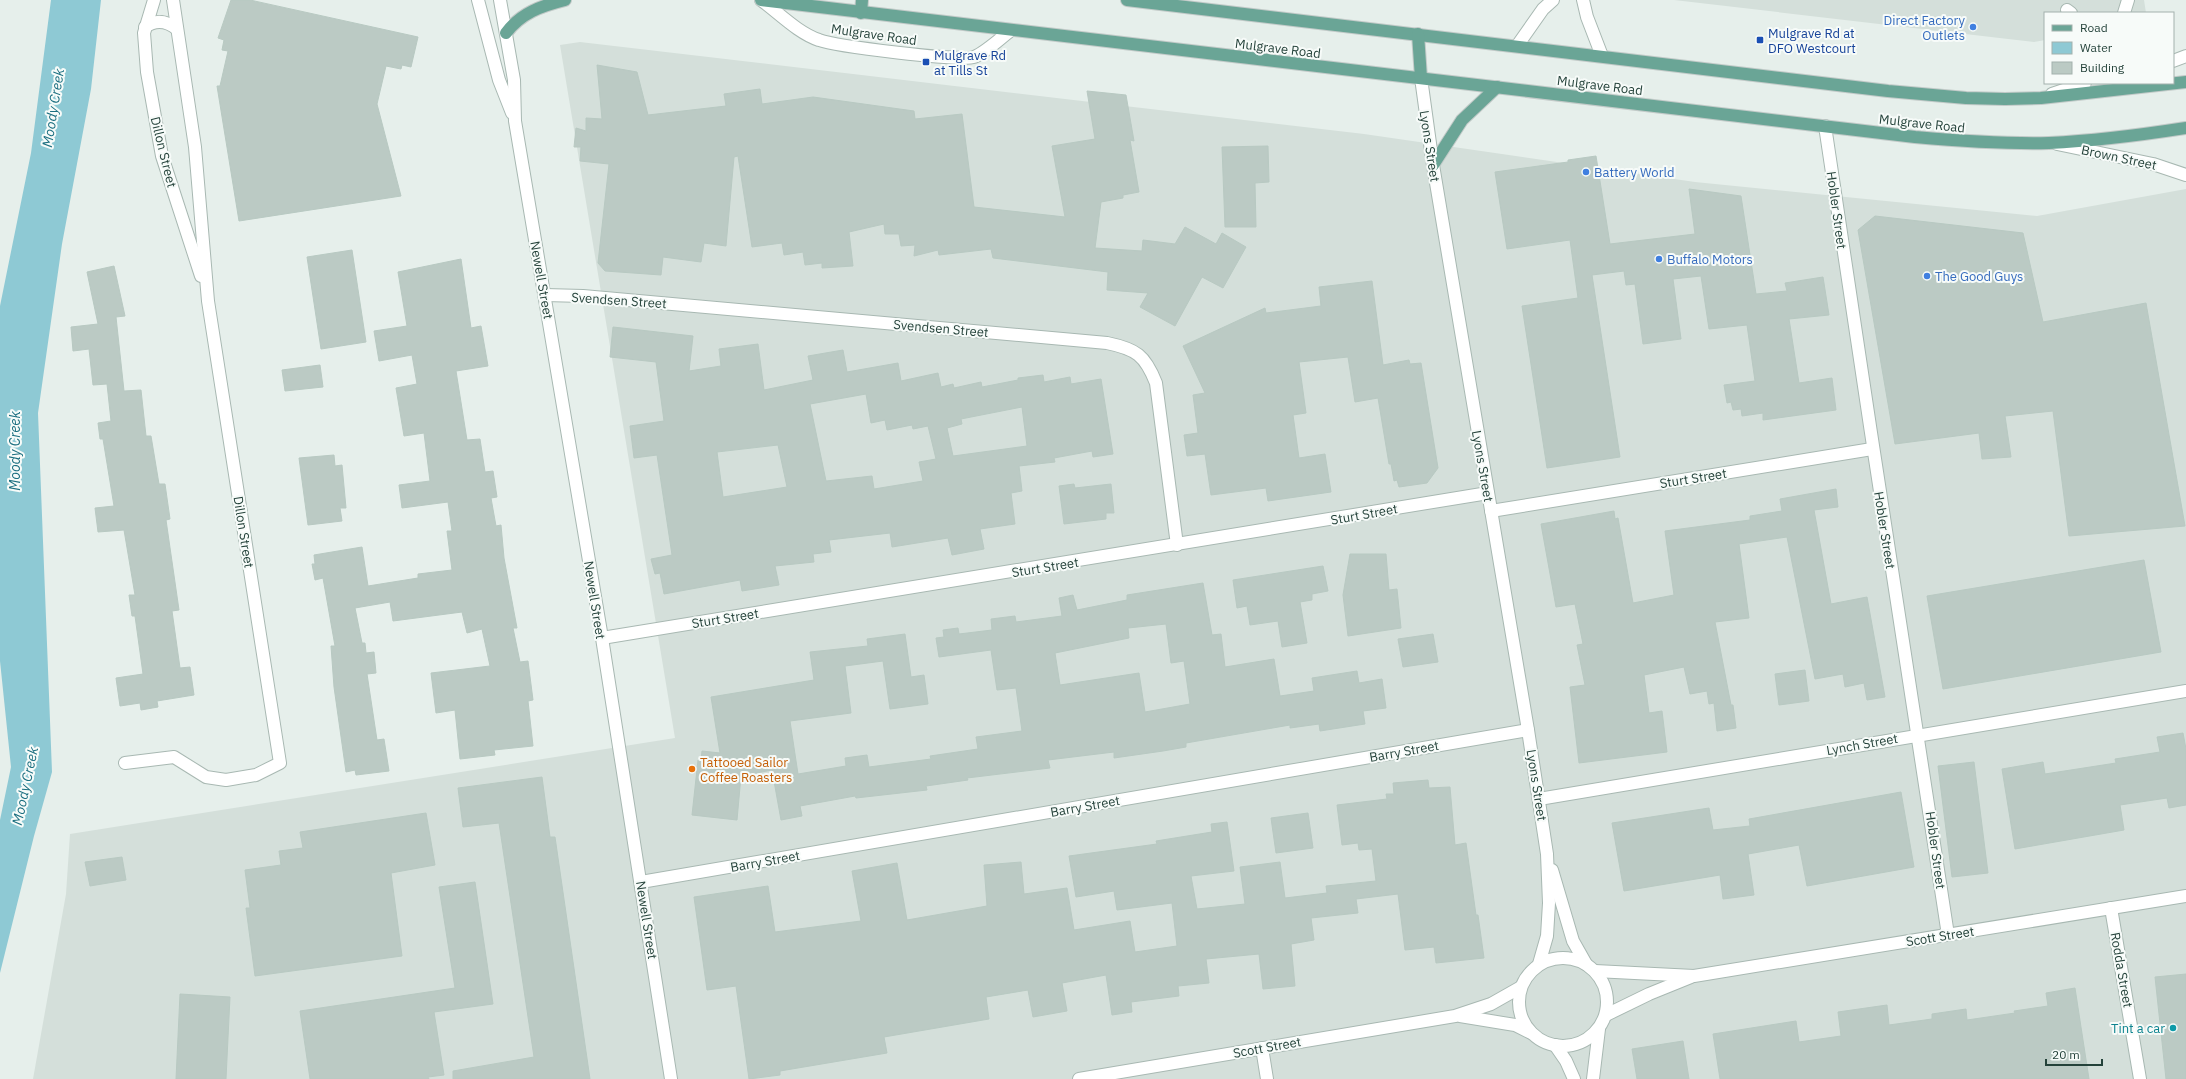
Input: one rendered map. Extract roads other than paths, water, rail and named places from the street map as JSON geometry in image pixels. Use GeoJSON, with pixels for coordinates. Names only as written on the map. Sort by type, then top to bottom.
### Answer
{"type":"FeatureCollection","features":[{"type":"Feature","properties":{"kind":"main road"},"geometry":{"type":"LineString","coordinates":[[506,32],[515,22],[531,11],[565,0]]}},
{"type":"Feature","properties":{"kind":"main road","name":"Mulgrave Road"},"geometry":{"type":"LineString","coordinates":[[761,0],[838,5],[860,12],[1496,88],[1960,141],[2050,143],[2102,139],[2186,128]]}},
{"type":"Feature","properties":{"kind":"main road"},"geometry":{"type":"LineString","coordinates":[[860,12],[862,0]]}},
{"type":"Feature","properties":{"kind":"main road"},"geometry":{"type":"LineString","coordinates":[[1127,0],[1943,96],[2005,99],[2041,98],[2168,84]]}},
{"type":"Feature","properties":{"kind":"main road"},"geometry":{"type":"LineString","coordinates":[[1418,34],[1421,78]]}},
{"type":"Feature","properties":{"kind":"main road"},"geometry":{"type":"LineString","coordinates":[[2174,83],[2186,82]]}},
{"type":"Feature","properties":{"kind":"main road"},"geometry":{"type":"LineString","coordinates":[[1433,165],[1462,120],[1496,88]]}},
{"type":"Feature","properties":{"kind":"street","name":"Dillon Street"},"geometry":{"type":"LineString","coordinates":[[154,0],[145,27],[145,62],[160,144],[208,301]]}},
{"type":"Feature","properties":{"kind":"street","name":"Dillon Street"},"geometry":{"type":"LineString","coordinates":[[126,763],[174,757],[206,777],[226,780],[256,775],[280,763],[208,301],[195,147],[173,0]]}},
{"type":"Feature","properties":{"kind":"street","name":"Newell Street"},"geometry":{"type":"LineString","coordinates":[[478,0],[499,80],[515,122]]}},
{"type":"Feature","properties":{"kind":"street","name":"Newell Street"},"geometry":{"type":"LineString","coordinates":[[500,0],[514,80],[515,122],[602,638],[671,1079]]}},
{"type":"Feature","properties":{"kind":"street","name":"Mulgrave Road"},"geometry":{"type":"LineString","coordinates":[[761,0],[809,36],[830,43],[942,57],[974,57],[1011,30]]}},
{"type":"Feature","properties":{"kind":"street"},"geometry":{"type":"LineString","coordinates":[[1517,46],[1543,9],[1553,0]]}},
{"type":"Feature","properties":{"kind":"street"},"geometry":{"type":"LineString","coordinates":[[1583,0],[1587,18],[1602,56]]}},
{"type":"Feature","properties":{"kind":"street"},"geometry":{"type":"LineString","coordinates":[[2124,12],[2128,0]]}},
{"type":"Feature","properties":{"kind":"street"},"geometry":{"type":"LineString","coordinates":[[145,27],[152,22],[164,22],[177,29]]}},
{"type":"Feature","properties":{"kind":"street"},"geometry":{"type":"LineString","coordinates":[[2174,61],[2186,56]]}},
{"type":"Feature","properties":{"kind":"street","name":"Lyons Street"},"geometry":{"type":"LineString","coordinates":[[1421,78],[1433,165],[1528,730],[1547,854],[1549,903],[1547,936],[1539,964]]}},
{"type":"Feature","properties":{"kind":"street"},"geometry":{"type":"LineString","coordinates":[[2041,98],[2082,84]]}},
{"type":"Feature","properties":{"kind":"street","name":"Hobler Street"},"geometry":{"type":"LineString","coordinates":[[1825,126],[1872,449],[1918,734],[1948,935]]}},
{"type":"Feature","properties":{"kind":"street","name":"Brown Street"},"geometry":{"type":"LineString","coordinates":[[2050,143],[2158,166],[2186,175]]}},
{"type":"Feature","properties":{"kind":"street","name":"Svendsen Street"},"geometry":{"type":"LineString","coordinates":[[545,295],[583,296],[1107,343],[1126,347],[1138,354],[1149,365],[1156,382],[1177,545]]}},
{"type":"Feature","properties":{"kind":"street","name":"Sturt Street"},"geometry":{"type":"LineString","coordinates":[[1491,510],[1872,449]]}},
{"type":"Feature","properties":{"kind":"street","name":"Sturt Street"},"geometry":{"type":"LineString","coordinates":[[602,638],[1488,493]]}},
{"type":"Feature","properties":{"kind":"street","name":"Lynch Street"},"geometry":{"type":"LineString","coordinates":[[1539,799],[1918,734],[2186,691]]}},
{"type":"Feature","properties":{"kind":"street","name":"Barry Street"},"geometry":{"type":"LineString","coordinates":[[641,882],[1528,730]]}},
{"type":"Feature","properties":{"kind":"street","name":"Lyons Street"},"geometry":{"type":"LineString","coordinates":[[1547,854],[1573,941],[1590,967]]}},
{"type":"Feature","properties":{"kind":"street","name":"Scott Street"},"geometry":{"type":"LineString","coordinates":[[1606,1015],[1649,994],[1694,976],[2186,896]]}},
{"type":"Feature","properties":{"kind":"street","name":"Rodda Street"},"geometry":{"type":"LineString","coordinates":[[2111,908],[2140,1079]]}},
{"type":"Feature","properties":{"kind":"street"},"geometry":{"type":"LineString","coordinates":[[1562,957],[1574,959],[1590,967],[1602,980],[1608,1003],[1606,1015],[1599,1029],[1590,1038],[1567,1046],[1555,1045],[1544,1042],[1534,1035],[1525,1025],[1520,1013],[1519,1000],[1521,987],[1528,974],[1539,964],[1562,957]]}},
{"type":"Feature","properties":{"kind":"street","name":"Scott Street"},"geometry":{"type":"LineString","coordinates":[[1590,967],[1694,976]]}},
{"type":"Feature","properties":{"kind":"street","name":"Scott Street"},"geometry":{"type":"LineString","coordinates":[[1079,1079],[1455,1016],[1491,1004],[1521,987]]}},
{"type":"Feature","properties":{"kind":"street","name":"Scott Street"},"geometry":{"type":"LineString","coordinates":[[1455,1016],[1515,1025],[1534,1035]]}},
{"type":"Feature","properties":{"kind":"street"},"geometry":{"type":"LineString","coordinates":[[1593,1079],[1599,1029]]}},
{"type":"Feature","properties":{"kind":"street"},"geometry":{"type":"LineString","coordinates":[[1555,1045],[1566,1061],[1574,1079]]}},
{"type":"Feature","properties":{"kind":"street"},"geometry":{"type":"LineString","coordinates":[[1262,1048],[1267,1079]]}},
{"type":"Feature","properties":{"kind":"water","name":"Moody Creek"},"geometry":{"type":"Polygon","coordinates":[[[51,0],[101,0],[91,89],[62,244],[38,413],[52,772],[34,836],[0,973],[0,820],[11,767],[0,661],[0,306],[31,153],[51,0]]]}},
{"type":"Feature","properties":{"kind":"place","name":"Direct Factory Outlets"},"geometry":{"type":"Point","coordinates":[1973,27]}},
{"type":"Feature","properties":{"kind":"place","name":"Mulgrave Rd at DFO Westcourt"},"geometry":{"type":"Point","coordinates":[1760,40]}},
{"type":"Feature","properties":{"kind":"place","name":"Mulgrave Rd at Tills St"},"geometry":{"type":"Point","coordinates":[926,62]}},
{"type":"Feature","properties":{"kind":"place","name":"Battery World"},"geometry":{"type":"Point","coordinates":[1586,172]}},
{"type":"Feature","properties":{"kind":"place","name":"Buffalo Motors"},"geometry":{"type":"Point","coordinates":[1659,259]}},
{"type":"Feature","properties":{"kind":"place","name":"The Good Guys"},"geometry":{"type":"Point","coordinates":[1927,276]}},
{"type":"Feature","properties":{"kind":"place","name":"Tattooed Sailor Coffee Roasters"},"geometry":{"type":"Point","coordinates":[692,769]}},
{"type":"Feature","properties":{"kind":"place","name":"Tint a car"},"geometry":{"type":"Point","coordinates":[2173,1028]}}]}
